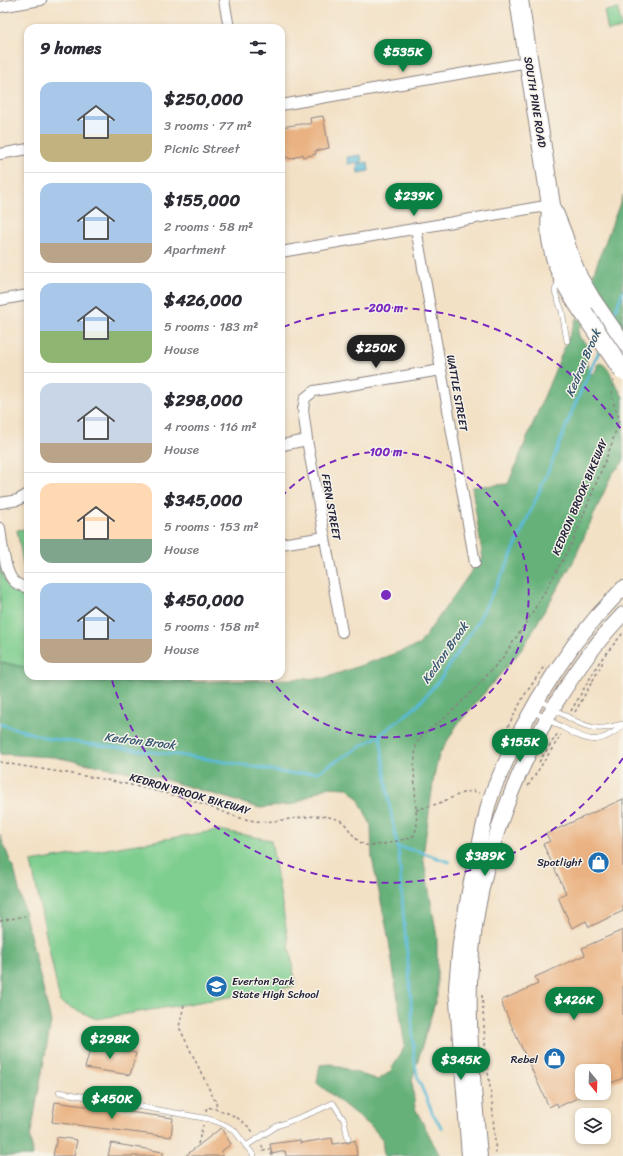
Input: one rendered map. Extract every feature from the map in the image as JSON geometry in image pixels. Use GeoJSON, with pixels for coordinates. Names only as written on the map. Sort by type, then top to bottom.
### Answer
{"type":"FeatureCollection","features":[{"type":"Feature","properties":{"kind":"highway","name":"SOUTH PINE ROAD"},"geometry":{"type":"LineString","coordinates":[[519,0],[550,205],[551,238],[554,253],[569,274],[587,306],[618,375]]}},
{"type":"Feature","properties":{"kind":"highway","name":"SOUTH PINE ROAD"},"geometry":{"type":"LineString","coordinates":[[587,306],[623,346]]}},
{"type":"Feature","properties":{"kind":"main road"},"geometry":{"type":"LineString","coordinates":[[469,1156],[456,988],[460,943],[470,886],[488,806],[494,788],[520,731],[534,705],[575,643],[623,588]]}},
{"type":"Feature","properties":{"kind":"main road"},"geometry":{"type":"LineString","coordinates":[[480,1156],[470,1017],[470,980],[472,950],[487,864],[501,820],[520,771],[550,714],[582,664],[623,614]]}},
{"type":"Feature","properties":{"kind":"street"},"geometry":{"type":"LineString","coordinates":[[0,7],[42,0]]}},
{"type":"Feature","properties":{"kind":"street"},"geometry":{"type":"LineString","coordinates":[[224,0],[228,24]]}},
{"type":"Feature","properties":{"kind":"street"},"geometry":{"type":"LineString","coordinates":[[285,104],[528,62]]}},
{"type":"Feature","properties":{"kind":"street"},"geometry":{"type":"LineString","coordinates":[[0,154],[24,150]]}},
{"type":"Feature","properties":{"kind":"street"},"geometry":{"type":"LineString","coordinates":[[285,251],[550,205]]}},
{"type":"Feature","properties":{"kind":"street","name":"WATTLE STREET"},"geometry":{"type":"LineString","coordinates":[[416,228],[475,562]]}},
{"type":"Feature","properties":{"kind":"street"},"geometry":{"type":"LineString","coordinates":[[0,300],[24,296]]}},
{"type":"Feature","properties":{"kind":"street","name":"FERN STREET"},"geometry":{"type":"LineString","coordinates":[[342,632],[307,440],[303,409],[305,398],[314,391],[441,370]]}},
{"type":"Feature","properties":{"kind":"street"},"geometry":{"type":"LineString","coordinates":[[285,445],[307,440]]}},
{"type":"Feature","properties":{"kind":"street"},"geometry":{"type":"LineString","coordinates":[[0,503],[18,500],[24,496]]}},
{"type":"Feature","properties":{"kind":"street"},"geometry":{"type":"LineString","coordinates":[[0,528],[7,569],[12,580],[24,587]]}},
{"type":"Feature","properties":{"kind":"street"},"geometry":{"type":"LineString","coordinates":[[285,543],[324,537]]}},
{"type":"Feature","properties":{"kind":"lane"},"geometry":{"type":"LineString","coordinates":[[567,341],[562,311],[555,292],[556,287],[569,274]]}},
{"type":"Feature","properties":{"kind":"lane"},"geometry":{"type":"LineString","coordinates":[[534,705],[550,714],[582,738],[598,740],[608,736],[623,724]]}},
{"type":"Feature","properties":{"kind":"lane"},"geometry":{"type":"LineString","coordinates":[[534,705],[550,714],[567,717],[589,727],[601,728],[623,724]]}},
{"type":"Feature","properties":{"kind":"lane"},"geometry":{"type":"LineString","coordinates":[[59,1092],[209,1120],[223,1124],[234,1130],[254,1156]]}},
{"type":"Feature","properties":{"kind":"lane"},"geometry":{"type":"LineString","coordinates":[[246,1146],[277,1126],[333,1103],[344,1120],[348,1139]]}},
{"type":"Feature","properties":{"kind":"path","name":"KEDRON BROOK BIKEWAY"},"geometry":{"type":"LineString","coordinates":[[0,762],[99,778],[143,788],[198,803],[233,816],[256,821],[316,816],[327,817],[342,822],[359,842],[365,845],[380,844],[411,838],[417,827],[414,770],[416,745],[422,734],[446,717],[473,691],[504,656],[549,585],[573,540],[611,446],[619,420],[619,416],[614,405],[612,392],[618,375]]}},
{"type":"Feature","properties":{"kind":"path"},"geometry":{"type":"LineString","coordinates":[[619,416],[623,419]]}},
{"type":"Feature","properties":{"kind":"path"},"geometry":{"type":"LineString","coordinates":[[573,707],[600,661],[623,633]]}},
{"type":"Feature","properties":{"kind":"path"},"geometry":{"type":"LineString","coordinates":[[575,712],[604,658]]}},
{"type":"Feature","properties":{"kind":"path"},"geometry":{"type":"LineString","coordinates":[[527,788],[562,734]]}},
{"type":"Feature","properties":{"kind":"path"},"geometry":{"type":"LineString","coordinates":[[416,810],[437,804],[465,792],[473,791],[482,794]]}},
{"type":"Feature","properties":{"kind":"path"},"geometry":{"type":"LineString","coordinates":[[0,921],[25,916]]}},
{"type":"Feature","properties":{"kind":"path"},"geometry":{"type":"LineString","coordinates":[[482,991],[485,1050],[492,1102],[496,1156]]}},
{"type":"Feature","properties":{"kind":"path"},"geometry":{"type":"LineString","coordinates":[[184,1005],[179,1027],[214,1099],[217,1101],[215,1109]]}},
{"type":"Feature","properties":{"kind":"path"},"geometry":{"type":"LineString","coordinates":[[198,1144],[204,1124]]}},
{"type":"Feature","properties":{"kind":"green space"},"geometry":{"type":"Polygon","coordinates":[[[618,9],[622,28],[608,31],[604,11],[618,9]]]}},
{"type":"Feature","properties":{"kind":"green space"},"geometry":{"type":"Polygon","coordinates":[[[623,195],[623,327],[591,280],[623,195]]]}},
{"type":"Feature","properties":{"kind":"green space"},"geometry":{"type":"Polygon","coordinates":[[[577,317],[582,323],[581,327],[578,329],[579,335],[581,339],[590,346],[586,353],[586,360],[591,374],[594,373],[597,365],[600,363],[604,365],[610,372],[623,397],[623,462],[612,474],[573,562],[522,649],[457,725],[439,755],[434,776],[423,856],[437,937],[437,996],[412,1080],[415,1108],[440,1156],[384,1156],[382,1139],[373,1128],[317,1083],[320,1065],[331,1064],[378,1080],[390,1072],[405,1046],[388,935],[372,858],[371,825],[358,798],[348,788],[326,787],[295,804],[260,808],[156,777],[54,757],[0,754],[0,662],[24,667],[24,680],[191,682],[325,678],[419,645],[478,562],[483,559],[472,487],[508,484],[577,317]]]}},
{"type":"Feature","properties":{"kind":"green space"},"geometry":{"type":"Polygon","coordinates":[[[24,529],[24,568],[17,530],[24,529]]]}},
{"type":"Feature","properties":{"kind":"green space"},"geometry":{"type":"Polygon","coordinates":[[[0,564],[3,576],[9,587],[15,593],[24,596],[24,667],[0,662],[0,564]]]}},
{"type":"Feature","properties":{"kind":"green space"},"geometry":{"type":"Polygon","coordinates":[[[83,680],[191,680],[191,682],[92,682],[83,680]]]}},
{"type":"Feature","properties":{"kind":"green space"},"geometry":{"type":"Polygon","coordinates":[[[219,830],[271,840],[296,986],[96,1019],[60,1002],[31,862],[219,830]]]}},
{"type":"Feature","properties":{"kind":"green space"},"geometry":{"type":"Polygon","coordinates":[[[0,835],[15,873],[51,1022],[30,1138],[33,1156],[0,1156],[0,835]]]}},
{"type":"Feature","properties":{"kind":"water"},"geometry":{"type":"Polygon","coordinates":[[[361,155],[362,162],[348,164],[347,157],[361,155]]]}},
{"type":"Feature","properties":{"kind":"water"},"geometry":{"type":"Polygon","coordinates":[[[368,162],[369,171],[358,173],[357,164],[368,162]]]}},
{"type":"Feature","properties":{"kind":"building"},"geometry":{"type":"Polygon","coordinates":[[[323,116],[329,148],[315,151],[316,154],[304,157],[303,154],[291,159],[285,157],[285,126],[311,124],[310,118],[323,116]]]}},
{"type":"Feature","properties":{"kind":"building"},"geometry":{"type":"Polygon","coordinates":[[[623,799],[623,911],[589,927],[586,921],[572,928],[558,897],[566,893],[543,844],[550,841],[546,834],[623,799]]]}},
{"type":"Feature","properties":{"kind":"building"},"geometry":{"type":"Polygon","coordinates":[[[623,930],[623,1078],[611,1083],[611,1064],[575,1064],[575,1099],[558,1107],[557,1103],[549,1107],[503,1007],[502,1000],[538,984],[535,977],[585,955],[582,948],[623,930]]]}},
{"type":"Feature","properties":{"kind":"building"},"geometry":{"type":"Polygon","coordinates":[[[91,1046],[136,1053],[130,1075],[85,1068],[91,1046]]]}},
{"type":"Feature","properties":{"kind":"building"},"geometry":{"type":"Polygon","coordinates":[[[55,1102],[173,1118],[171,1137],[52,1122],[55,1102]]]}},
{"type":"Feature","properties":{"kind":"building"},"geometry":{"type":"Polygon","coordinates":[[[221,1128],[231,1144],[222,1151],[223,1156],[185,1156],[221,1128]]]}},
{"type":"Feature","properties":{"kind":"building"},"geometry":{"type":"Polygon","coordinates":[[[57,1137],[77,1140],[74,1156],[53,1156],[57,1137]]]}},
{"type":"Feature","properties":{"kind":"building"},"geometry":{"type":"Polygon","coordinates":[[[332,1138],[333,1144],[348,1143],[355,1140],[357,1156],[286,1156],[285,1151],[272,1154],[270,1144],[300,1140],[300,1143],[332,1138]]]}},
{"type":"Feature","properties":{"kind":"building"},"geometry":{"type":"Polygon","coordinates":[[[111,1143],[163,1152],[163,1156],[108,1156],[111,1143]]]}},
{"type":"Feature","properties":{"kind":"waterway","name":"Kedron Brook"},"geometry":{"type":"LineString","coordinates":[[612,319],[623,291]]}},
{"type":"Feature","properties":{"kind":"waterway","name":"Kedron Brook"},"geometry":{"type":"LineString","coordinates":[[0,724],[50,739],[201,758],[290,774],[318,772],[380,735],[417,706],[441,678],[476,625],[508,563],[600,349]]}},
{"type":"Feature","properties":{"kind":"waterway"},"geometry":{"type":"LineString","coordinates":[[380,735],[389,803],[399,855],[410,983],[414,1057],[418,1079],[433,1114],[442,1128]]}},
{"type":"Feature","properties":{"kind":"waterway"},"geometry":{"type":"LineString","coordinates":[[397,847],[418,851],[449,862]]}},
{"type":"Feature","properties":{"kind":"place","name":"Spotlight"},"geometry":{"type":"Point","coordinates":[598,862]}},
{"type":"Feature","properties":{"kind":"place","name":"Everton Park State High School"},"geometry":{"type":"Point","coordinates":[216,987]}},
{"type":"Feature","properties":{"kind":"place","name":"Rebel"},"geometry":{"type":"Point","coordinates":[554,1059]}}]}
